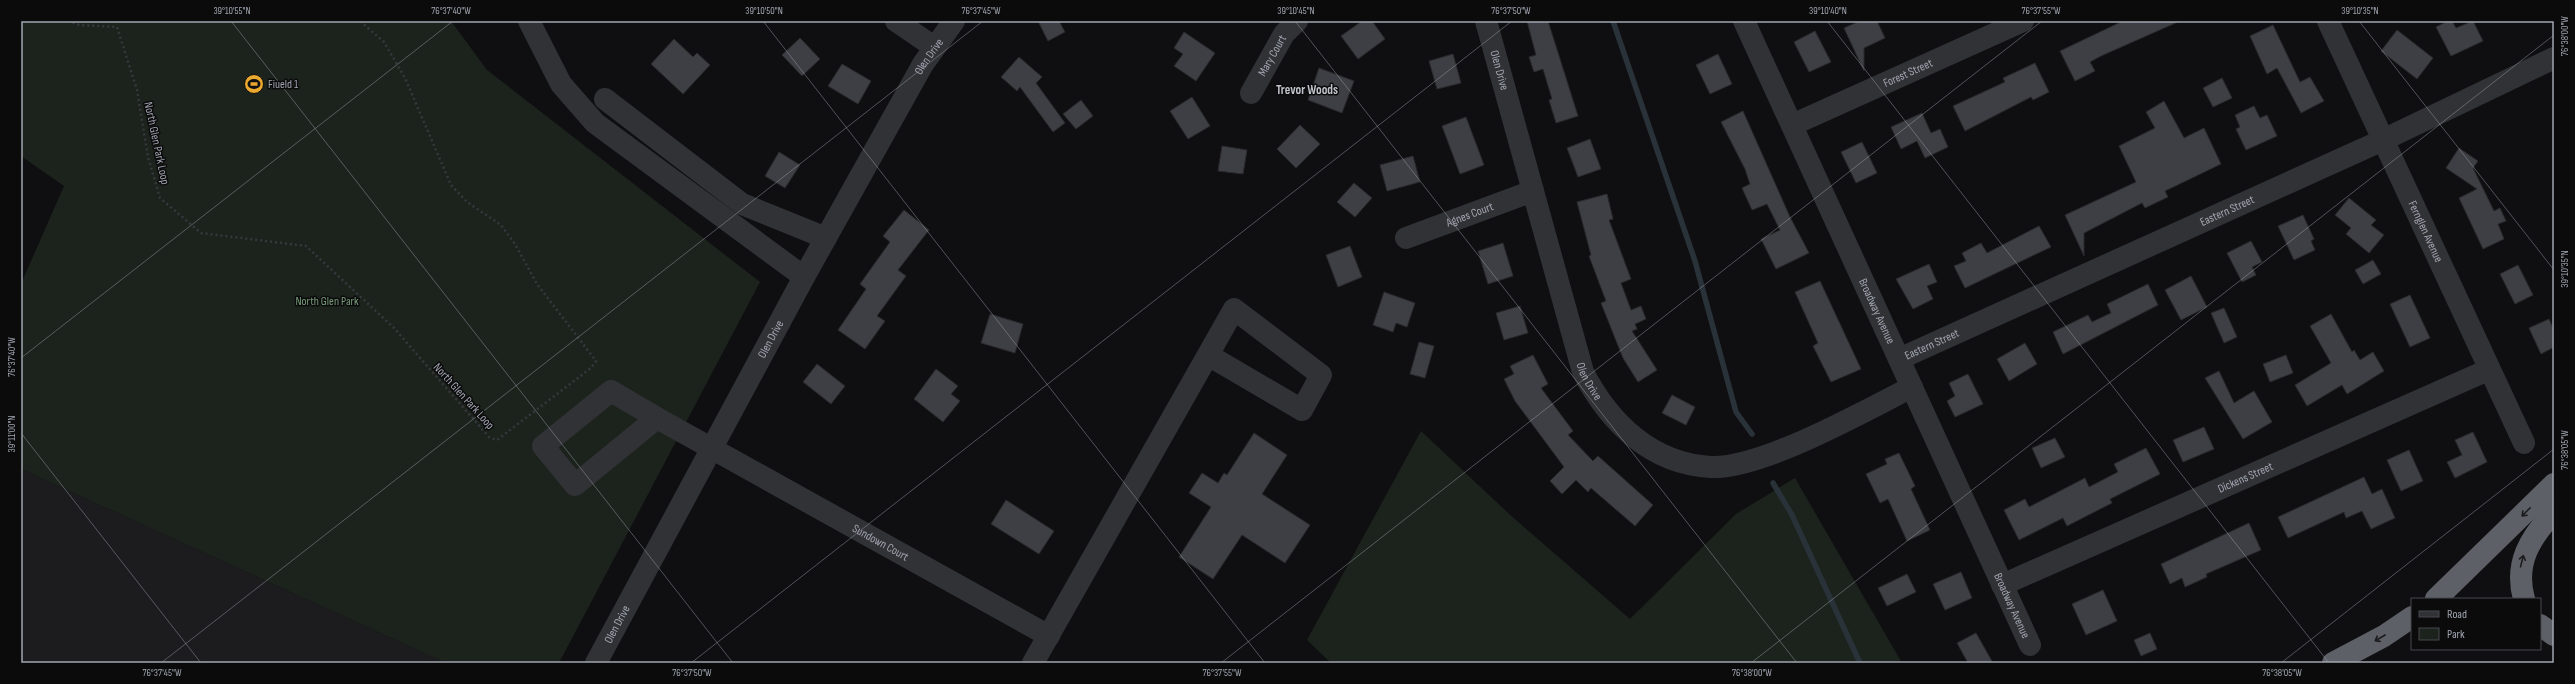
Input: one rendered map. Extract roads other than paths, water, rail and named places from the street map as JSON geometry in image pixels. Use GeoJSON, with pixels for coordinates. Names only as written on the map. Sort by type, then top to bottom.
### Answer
{"type":"FeatureCollection","features":[{"type":"Feature","properties":{"kind":"highway"},"geometry":{"type":"LineString","coordinates":[[2437,598],[2554,484]]}},
{"type":"Feature","properties":{"kind":"highway"},"geometry":{"type":"LineString","coordinates":[[2524,598],[2520,579],[2524,555],[2534,535],[2554,512]]}},
{"type":"Feature","properties":{"kind":"highway"},"geometry":{"type":"LineString","coordinates":[[2333,663],[2384,636],[2411,618]]}},
{"type":"Feature","properties":{"kind":"highway"},"geometry":{"type":"LineString","coordinates":[[2541,626],[2554,635]]}},
{"type":"Feature","properties":{"kind":"street"},"geometry":{"type":"LineString","coordinates":[[529,21],[561,84],[595,123],[804,277]]}},
{"type":"Feature","properties":{"kind":"street"},"geometry":{"type":"LineString","coordinates":[[896,21],[934,47]]}},
{"type":"Feature","properties":{"kind":"street","name":"Olen Drive"},"geometry":{"type":"LineString","coordinates":[[596,663],[713,450],[804,277],[934,47],[954,21]]}},
{"type":"Feature","properties":{"kind":"street","name":"Mary Court"},"geometry":{"type":"LineString","coordinates":[[1251,93],[1284,34],[1297,21]]}},
{"type":"Feature","properties":{"kind":"street","name":"Olen Drive"},"geometry":{"type":"LineString","coordinates":[[1486,21],[1583,372],[1595,395],[1609,415],[1633,438],[1657,452],[1675,460],[1711,467],[1744,463],[1812,436],[1912,387]]}},
{"type":"Feature","properties":{"kind":"street","name":"Broadway Avenue"},"geometry":{"type":"LineString","coordinates":[[1744,21],[2030,645]]}},
{"type":"Feature","properties":{"kind":"street","name":"Forest Street"},"geometry":{"type":"LineString","coordinates":[[1792,125],[2023,21]]}},
{"type":"Feature","properties":{"kind":"street","name":"Fernglen Avenue"},"geometry":{"type":"LineString","coordinates":[[2328,21],[2488,370],[2524,443]]}},
{"type":"Feature","properties":{"kind":"street","name":"Eastern Street"},"geometry":{"type":"LineString","coordinates":[[1899,359],[2383,140],[2554,58]]}},
{"type":"Feature","properties":{"kind":"street"},"geometry":{"type":"LineString","coordinates":[[605,99],[742,204],[826,238]]}},
{"type":"Feature","properties":{"kind":"street","name":"Agnes Court"},"geometry":{"type":"LineString","coordinates":[[1406,238],[1533,191]]}},
{"type":"Feature","properties":{"kind":"street"},"geometry":{"type":"LineString","coordinates":[[1033,663],[1234,309],[1321,375],[1302,410],[1208,355]]}},
{"type":"Feature","properties":{"kind":"street","name":"Dickens Street"},"geometry":{"type":"LineString","coordinates":[[2002,584],[2488,370]]}},
{"type":"Feature","properties":{"kind":"street","name":"Sundown Court"},"geometry":{"type":"LineString","coordinates":[[657,418],[575,485],[543,446],[611,391],[713,450],[1049,636]]}},
{"type":"Feature","properties":{"kind":"waterway"},"geometry":{"type":"LineString","coordinates":[[1613,21],[1695,261],[1736,412],[1752,434]]}},
{"type":"Feature","properties":{"kind":"waterway"},"geometry":{"type":"LineString","coordinates":[[1773,483],[1792,515],[1860,663]]}},
{"type":"Feature","properties":{"kind":"place","name":"Fiueld 1"},"geometry":{"type":"Point","coordinates":[254,84]}},
{"type":"Feature","properties":{"kind":"district","name":"Trevor Woods"},"geometry":{"type":"Point","coordinates":[1307,89]}},
{"type":"Feature","properties":{"kind":"park label","name":"North Glen Park"},"geometry":{"type":"Point","coordinates":[327,301]}}]}
